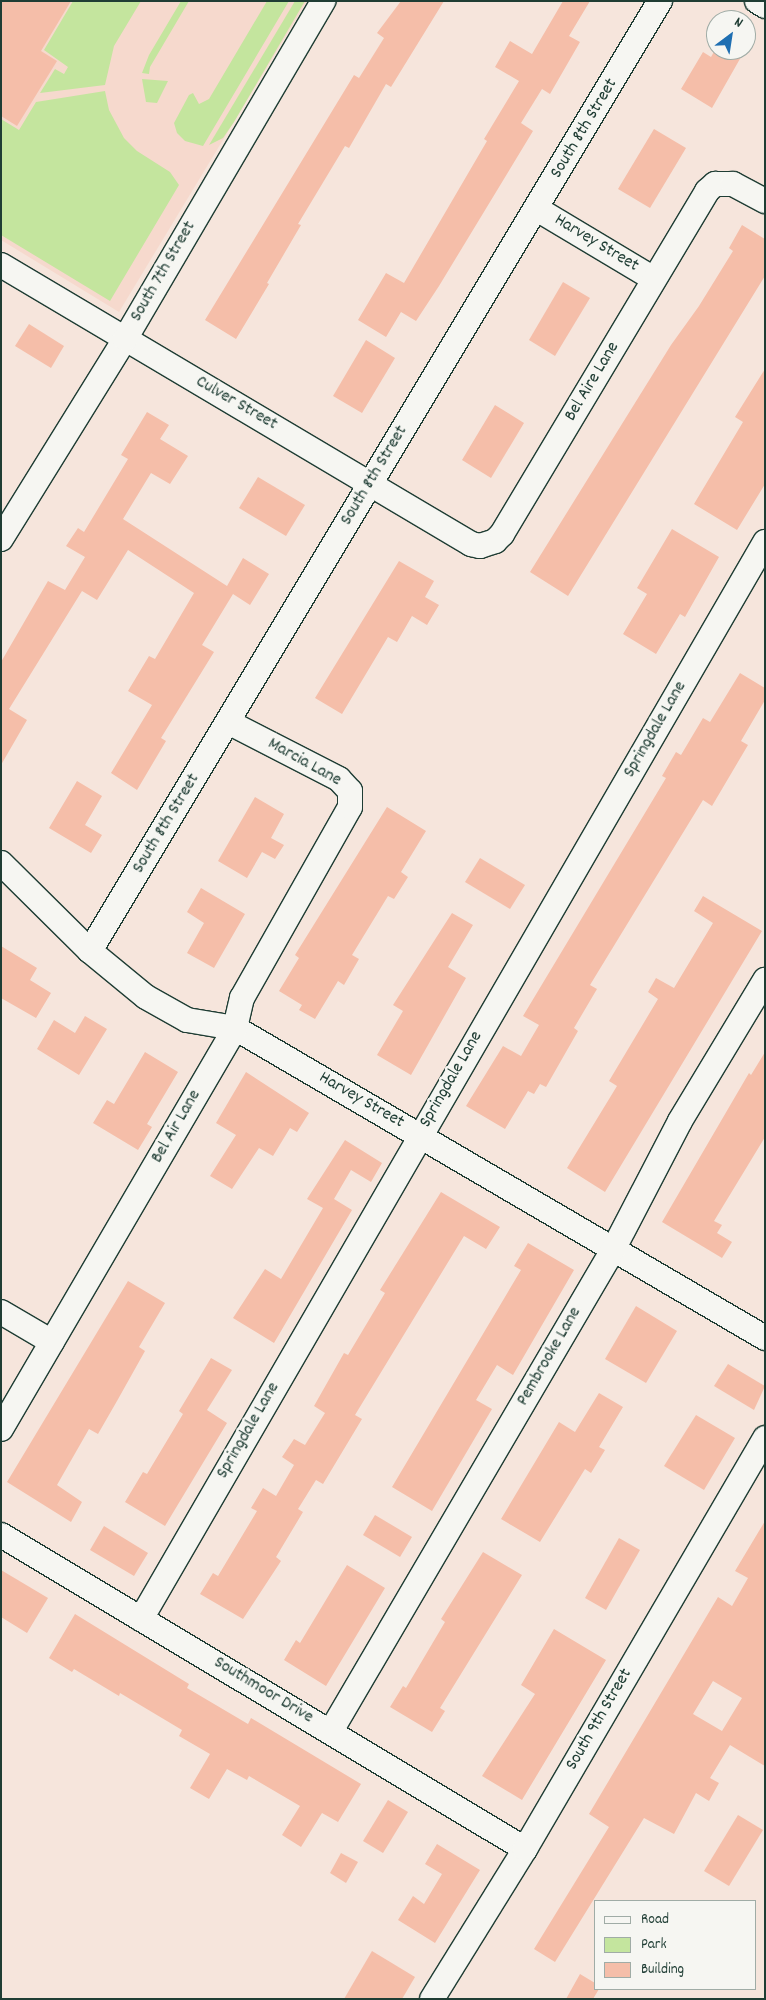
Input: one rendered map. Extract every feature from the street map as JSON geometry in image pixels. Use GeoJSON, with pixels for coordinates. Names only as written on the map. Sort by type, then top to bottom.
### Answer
{"type":"FeatureCollection","features":[{"type":"Feature","properties":{"kind":"street","name":"South 7th Street"},"geometry":{"type":"LineString","coordinates":[[1,539],[125,339],[323,1]]}},
{"type":"Feature","properties":{"kind":"street","name":"South 8th Street"},"geometry":{"type":"LineString","coordinates":[[90,951],[537,209],[660,1]]}},
{"type":"Feature","properties":{"kind":"street"},"geometry":{"type":"LineString","coordinates":[[757,1],[765,6]]}},
{"type":"Feature","properties":{"kind":"street","name":"Bel Aire Lane"},"geometry":{"type":"LineString","coordinates":[[471,544],[488,545],[502,534],[702,200],[716,184],[724,182],[743,188],[765,201]]}},
{"type":"Feature","properties":{"kind":"street","name":"Harvey Street"},"geometry":{"type":"LineString","coordinates":[[537,209],[654,279]]}},
{"type":"Feature","properties":{"kind":"street","name":"Culver Street"},"geometry":{"type":"LineString","coordinates":[[1,265],[371,482],[471,544]]}},
{"type":"Feature","properties":{"kind":"street","name":"Springdale Lane"},"geometry":{"type":"LineString","coordinates":[[141,1619],[765,542]]}},
{"type":"Feature","properties":{"kind":"street","name":"Marcia Lane"},"geometry":{"type":"LineString","coordinates":[[228,722],[339,779],[350,791],[352,797],[343,821]]}},
{"type":"Feature","properties":{"kind":"street","name":"Bel Air Lane"},"geometry":{"type":"LineString","coordinates":[[1,1429],[235,1028],[242,998],[343,821]]}},
{"type":"Feature","properties":{"kind":"street","name":"Harvey Street"},"geometry":{"type":"LineString","coordinates":[[1,863],[120,978],[169,1011],[187,1020],[235,1028],[765,1338]]}},
{"type":"Feature","properties":{"kind":"street","name":"Pembrooke Lane"},"geometry":{"type":"LineString","coordinates":[[331,1731],[614,1248],[680,1121],[765,980]]}},
{"type":"Feature","properties":{"kind":"street"},"geometry":{"type":"LineString","coordinates":[[1,1312],[52,1342]]}},
{"type":"Feature","properties":{"kind":"street","name":"South 9th Street"},"geometry":{"type":"LineString","coordinates":[[432,1999],[525,1849],[765,1438]]}},
{"type":"Feature","properties":{"kind":"street","name":"Southmoor Drive"},"geometry":{"type":"LineString","coordinates":[[1,1535],[525,1849]]}},
{"type":"Feature","properties":{"kind":"shaded area"},"geometry":{"type":"Polygon","coordinates":[[[1,1],[307,1],[119,312],[1,240],[1,1]]]}},
{"type":"Feature","properties":{"kind":"green space"},"geometry":{"type":"Polygon","coordinates":[[[73,1],[141,1],[114,46],[105,85],[40,93],[55,69],[64,74],[68,67],[44,50],[73,1]]]}},
{"type":"Feature","properties":{"kind":"green space"},"geometry":{"type":"Polygon","coordinates":[[[181,1],[189,1],[150,67],[149,74],[142,73],[149,55],[181,1]]]}},
{"type":"Feature","properties":{"kind":"green space"},"geometry":{"type":"Polygon","coordinates":[[[267,1],[289,1],[203,146],[185,141],[177,133],[174,123],[189,95],[193,93],[199,104],[209,99],[267,1]]]}},
{"type":"Feature","properties":{"kind":"green space"},"geometry":{"type":"Polygon","coordinates":[[[295,1],[305,1],[234,122],[223,138],[209,145],[295,1]]]}},
{"type":"Feature","properties":{"kind":"green space"},"geometry":{"type":"Polygon","coordinates":[[[142,79],[168,81],[157,103],[146,102],[142,79]]]}},
{"type":"Feature","properties":{"kind":"green space"},"geometry":{"type":"Polygon","coordinates":[[[105,91],[109,110],[124,138],[137,151],[170,172],[179,185],[110,301],[1,235],[1,119],[19,130],[36,102],[105,91]]]}},
{"type":"Feature","properties":{"kind":"building"},"geometry":{"type":"Polygon","coordinates":[[[1,1],[71,1],[41,51],[57,61],[17,126],[1,116],[1,1]]]}},
{"type":"Feature","properties":{"kind":"building"},"geometry":{"type":"Polygon","coordinates":[[[401,1],[444,1],[391,87],[386,84],[349,148],[345,146],[298,224],[301,225],[236,339],[205,320],[354,75],[359,78],[384,38],[377,33],[401,1]]]}},
{"type":"Feature","properties":{"kind":"building"},"geometry":{"type":"Polygon","coordinates":[[[563,1],[590,1],[569,36],[580,42],[550,94],[542,89],[521,123],[533,131],[416,321],[401,312],[386,337],[358,320],[386,273],[404,283],[487,141],[484,139],[519,81],[495,67],[510,41],[532,54],[563,1]]]}},
{"type":"Feature","properties":{"kind":"building"},"geometry":{"type":"Polygon","coordinates":[[[703,52],[706,54],[706,60],[739,60],[712,108],[681,89],[703,52]]]}},
{"type":"Feature","properties":{"kind":"building"},"geometry":{"type":"Polygon","coordinates":[[[654,129],[686,148],[650,208],[618,189],[654,129]]]}},
{"type":"Feature","properties":{"kind":"building"},"geometry":{"type":"Polygon","coordinates":[[[742,225],[765,239],[765,276],[568,596],[530,572],[671,345],[699,306],[733,251],[729,248],[742,225]]]}},
{"type":"Feature","properties":{"kind":"building"},"geometry":{"type":"Polygon","coordinates":[[[563,282],[590,298],[555,356],[529,340],[563,282]]]}},
{"type":"Feature","properties":{"kind":"building"},"geometry":{"type":"Polygon","coordinates":[[[29,324],[64,346],[51,368],[15,346],[29,324]]]}},
{"type":"Feature","properties":{"kind":"building"},"geometry":{"type":"Polygon","coordinates":[[[366,340],[395,358],[362,413],[333,396],[366,340]]]}},
{"type":"Feature","properties":{"kind":"building"},"geometry":{"type":"Polygon","coordinates":[[[765,369],[765,484],[737,530],[694,504],[743,422],[735,417],[765,369]]]}},
{"type":"Feature","properties":{"kind":"building"},"geometry":{"type":"Polygon","coordinates":[[[495,405],[524,423],[491,478],[462,460],[495,405]]]}},
{"type":"Feature","properties":{"kind":"building"},"geometry":{"type":"Polygon","coordinates":[[[147,412],[169,425],[160,439],[188,456],[170,484],[151,473],[123,519],[227,586],[243,558],[269,574],[250,605],[233,594],[202,645],[214,652],[161,738],[166,741],[137,790],[111,773],[152,705],[128,691],[149,656],[155,659],[194,593],[128,550],[97,600],[82,591],[9,709],[27,720],[1,765],[1,662],[48,581],[65,590],[85,557],[66,546],[78,528],[84,532],[128,459],[121,455],[147,412]]]}},
{"type":"Feature","properties":{"kind":"building"},"geometry":{"type":"Polygon","coordinates":[[[258,477],[305,505],[286,536],[239,508],[258,477]]]}},
{"type":"Feature","properties":{"kind":"building"},"geometry":{"type":"Polygon","coordinates":[[[672,529],[719,557],[685,617],[680,614],[656,654],[623,634],[647,594],[637,588],[672,529]]]}},
{"type":"Feature","properties":{"kind":"building"},"geometry":{"type":"Polygon","coordinates":[[[399,561],[434,581],[425,597],[439,605],[427,625],[412,616],[397,642],[388,637],[342,714],[315,698],[399,561]]]}},
{"type":"Feature","properties":{"kind":"building"},"geometry":{"type":"Polygon","coordinates":[[[740,673],[765,688],[765,700],[741,741],[748,745],[712,806],[703,800],[590,985],[597,989],[574,1028],[578,1031],[546,1087],[540,1084],[534,1094],[528,1091],[505,1129],[466,1106],[503,1046],[521,1056],[539,1025],[523,1016],[666,778],[662,776],[676,752],[681,755],[703,718],[710,722],[740,673]]]}},
{"type":"Feature","properties":{"kind":"building"},"geometry":{"type":"Polygon","coordinates":[[[77,781],[102,796],[85,825],[102,835],[91,853],[49,828],[77,781]]]}},
{"type":"Feature","properties":{"kind":"building"},"geometry":{"type":"Polygon","coordinates":[[[255,797],[284,814],[271,838],[284,845],[275,859],[262,852],[247,878],[218,861],[255,797]]]}},
{"type":"Feature","properties":{"kind":"building"},"geometry":{"type":"Polygon","coordinates":[[[387,807],[426,831],[401,872],[408,877],[394,899],[388,896],[352,955],[359,959],[344,985],[338,981],[315,1019],[299,1010],[302,1005],[279,991],[299,958],[295,955],[387,807]]]}},
{"type":"Feature","properties":{"kind":"building"},"geometry":{"type":"Polygon","coordinates":[[[480,858],[525,885],[510,909],[465,882],[480,858]]]}},
{"type":"Feature","properties":{"kind":"building"},"geometry":{"type":"Polygon","coordinates":[[[201,888],[245,914],[214,968],[187,953],[204,923],[187,912],[201,888]]]}},
{"type":"Feature","properties":{"kind":"building"},"geometry":{"type":"Polygon","coordinates":[[[703,896],[762,931],[605,1192],[567,1168],[617,1086],[609,1081],[658,999],[648,992],[656,978],[674,988],[713,923],[694,911],[703,896]]]}},
{"type":"Feature","properties":{"kind":"building"},"geometry":{"type":"Polygon","coordinates":[[[452,913],[473,925],[448,967],[466,978],[411,1075],[377,1055],[403,1011],[393,1005],[452,913]]]}},
{"type":"Feature","properties":{"kind":"building"},"geometry":{"type":"Polygon","coordinates":[[[1,946],[37,968],[30,980],[51,993],[36,1018],[1,998],[1,946]]]}},
{"type":"Feature","properties":{"kind":"building"},"geometry":{"type":"Polygon","coordinates":[[[85,1016],[107,1029],[79,1075],[37,1049],[54,1020],[75,1033],[85,1016]]]}},
{"type":"Feature","properties":{"kind":"building"},"geometry":{"type":"Polygon","coordinates":[[[145,1052],[178,1072],[147,1124],[152,1127],[138,1150],[93,1123],[107,1100],[114,1104],[145,1052]]]}},
{"type":"Feature","properties":{"kind":"building"},"geometry":{"type":"Polygon","coordinates":[[[765,1052],[765,1137],[714,1221],[722,1225],[717,1233],[732,1242],[722,1258],[662,1222],[749,1073],[751,1075],[765,1052]]]}},
{"type":"Feature","properties":{"kind":"building"},"geometry":{"type":"Polygon","coordinates":[[[246,1072],[309,1113],[297,1132],[290,1128],[273,1156],[259,1148],[232,1189],[210,1176],[236,1135],[216,1123],[246,1072]]]}},
{"type":"Feature","properties":{"kind":"building"},"geometry":{"type":"Polygon","coordinates":[[[345,1140],[382,1163],[371,1182],[351,1170],[334,1199],[352,1210],[274,1343],[233,1318],[265,1269],[281,1279],[323,1208],[307,1199],[345,1140]]]}},
{"type":"Feature","properties":{"kind":"building"},"geometry":{"type":"Polygon","coordinates":[[[441,1192],[500,1227],[486,1249],[464,1236],[355,1415],[362,1419],[323,1484],[316,1480],[298,1509],[303,1512],[276,1557],[281,1561],[243,1619],[200,1594],[213,1573],[218,1576],[257,1511],[251,1508],[263,1488],[276,1496],[294,1465],[282,1457],[294,1439],[305,1445],[325,1413],[314,1406],[344,1353],[348,1355],[385,1293],[380,1290],[441,1192]]]}},
{"type":"Feature","properties":{"kind":"building"},"geometry":{"type":"Polygon","coordinates":[[[528,1243],[574,1270],[513,1375],[497,1365],[476,1400],[492,1409],[432,1511],[392,1487],[521,1270],[514,1266],[528,1243]]]}},
{"type":"Feature","properties":{"kind":"building"},"geometry":{"type":"Polygon","coordinates":[[[128,1281],[165,1303],[139,1347],[145,1351],[98,1434],[89,1429],[57,1485],[82,1502],[71,1522],[7,1482],[128,1281]]]}},
{"type":"Feature","properties":{"kind":"building"},"geometry":{"type":"Polygon","coordinates":[[[636,1306],[677,1331],[646,1383],[605,1359],[636,1306]]]}},
{"type":"Feature","properties":{"kind":"building"},"geometry":{"type":"Polygon","coordinates":[[[211,1358],[232,1370],[207,1410],[227,1423],[165,1526],[125,1502],[143,1472],[147,1474],[183,1414],[179,1411],[211,1358]]]}},
{"type":"Feature","properties":{"kind":"building"},"geometry":{"type":"Polygon","coordinates":[[[728,1364],[765,1386],[754,1410],[714,1386],[728,1364]]]}},
{"type":"Feature","properties":{"kind":"building"},"geometry":{"type":"Polygon","coordinates":[[[599,1393],[623,1407],[599,1447],[605,1450],[591,1473],[585,1469],[540,1542],[501,1519],[559,1422],[575,1432],[599,1393]]]}},
{"type":"Feature","properties":{"kind":"building"},"geometry":{"type":"Polygon","coordinates":[[[696,1415],[735,1438],[704,1490],[664,1466],[696,1415]]]}},
{"type":"Feature","properties":{"kind":"building"},"geometry":{"type":"Polygon","coordinates":[[[375,1515],[412,1537],[400,1557],[363,1535],[375,1515]]]}},
{"type":"Feature","properties":{"kind":"building"},"geometry":{"type":"Polygon","coordinates":[[[765,1521],[765,1766],[730,1745],[710,1778],[719,1783],[709,1801],[696,1793],[674,1834],[644,1818],[555,1962],[534,1949],[609,1827],[589,1814],[718,1597],[732,1606],[748,1578],[735,1571],[765,1521]],[[713,1681],[693,1714],[722,1731],[742,1698],[713,1681]]]}},
{"type":"Feature","properties":{"kind":"building"},"geometry":{"type":"Polygon","coordinates":[[[104,1526],[148,1553],[134,1576],[90,1550],[104,1526]]]}},
{"type":"Feature","properties":{"kind":"building"},"geometry":{"type":"Polygon","coordinates":[[[619,1538],[640,1550],[606,1610],[585,1598],[619,1538]]]}},
{"type":"Feature","properties":{"kind":"building"},"geometry":{"type":"Polygon","coordinates":[[[483,1552],[522,1575],[440,1708],[445,1711],[432,1732],[390,1707],[403,1686],[406,1688],[445,1622],[441,1619],[483,1552]]]}},
{"type":"Feature","properties":{"kind":"building"},"geometry":{"type":"Polygon","coordinates":[[[347,1565],[385,1588],[326,1686],[284,1660],[296,1640],[300,1643],[347,1565]]]}},
{"type":"Feature","properties":{"kind":"building"},"geometry":{"type":"Polygon","coordinates":[[[1,1570],[48,1598],[27,1633],[1,1617],[1,1570]]]}},
{"type":"Feature","properties":{"kind":"building"},"geometry":{"type":"Polygon","coordinates":[[[75,1614],[189,1684],[187,1688],[248,1724],[251,1718],[361,1784],[338,1822],[322,1813],[301,1847],[282,1835],[300,1806],[249,1776],[247,1780],[227,1769],[209,1799],[190,1788],[210,1754],[179,1736],[182,1730],[120,1693],[119,1696],[74,1669],[72,1672],[49,1658],[75,1614]]]}},
{"type":"Feature","properties":{"kind":"building"},"geometry":{"type":"Polygon","coordinates":[[[554,1629],[606,1660],[522,1800],[482,1776],[535,1694],[521,1685],[554,1629]]]}},
{"type":"Feature","properties":{"kind":"building"},"geometry":{"type":"Polygon","coordinates":[[[388,1800],[408,1812],[383,1853],[363,1841],[388,1800]]]}},
{"type":"Feature","properties":{"kind":"building"},"geometry":{"type":"Polygon","coordinates":[[[738,1815],[763,1830],[729,1886],[704,1871],[738,1815]]]}},
{"type":"Feature","properties":{"kind":"building"},"geometry":{"type":"Polygon","coordinates":[[[437,1844],[480,1870],[435,1943],[398,1920],[413,1896],[424,1904],[442,1874],[425,1864],[437,1844]]]}},
{"type":"Feature","properties":{"kind":"building"},"geometry":{"type":"Polygon","coordinates":[[[341,1853],[358,1862],[346,1883],[330,1873],[341,1853]]]}},
{"type":"Feature","properties":{"kind":"building"},"geometry":{"type":"Polygon","coordinates":[[[372,1951],[415,1977],[402,1999],[344,1999],[372,1951]]]}},
{"type":"Feature","properties":{"kind":"building"},"geometry":{"type":"Polygon","coordinates":[[[580,1974],[594,1982],[594,1990],[598,1990],[593,1999],[566,1999],[580,1974]]]}}]}
